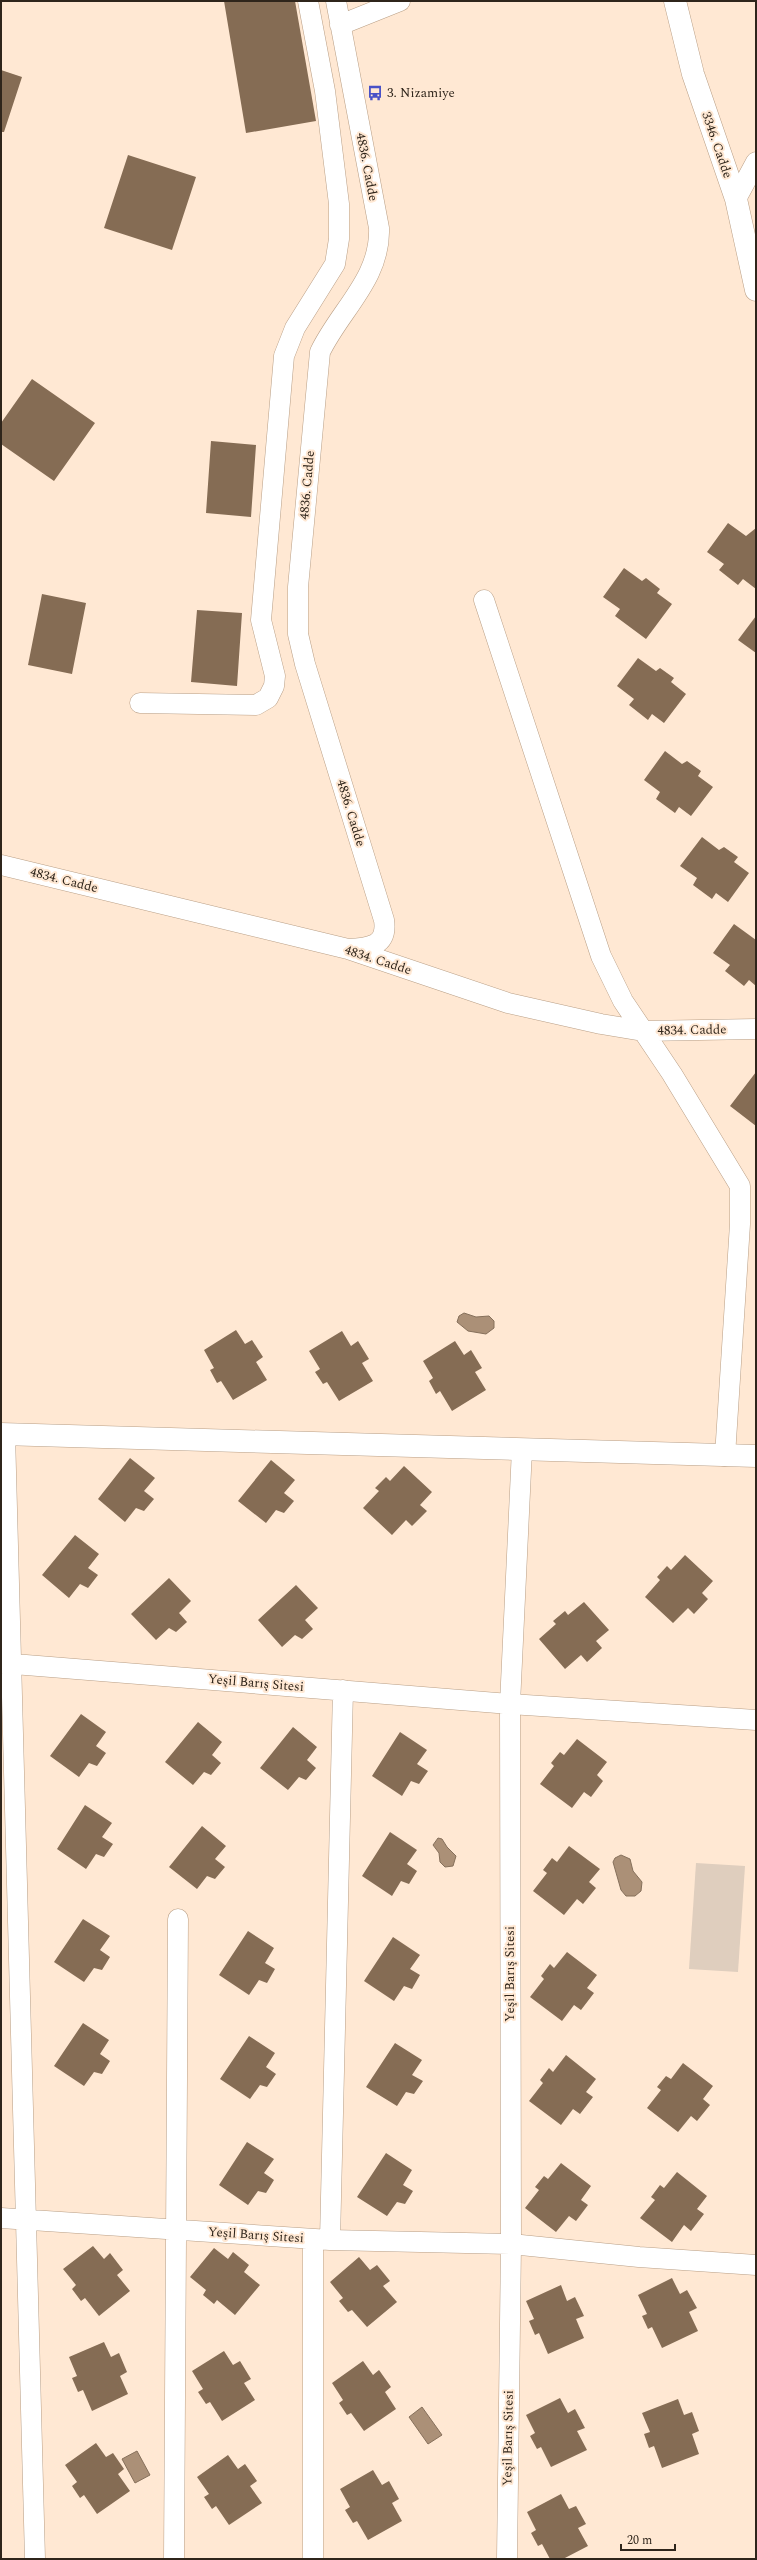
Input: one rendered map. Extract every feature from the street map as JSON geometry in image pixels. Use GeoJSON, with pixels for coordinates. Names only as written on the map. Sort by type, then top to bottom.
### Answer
{"type":"FeatureCollection","features":[{"type":"Feature","properties":{"kind":"street"},"geometry":{"type":"LineString","coordinates":[[140,704],[256,705],[268,698],[274,686],[274,676],[261,620],[284,356],[295,328],[335,264],[339,239],[339,204],[326,98],[308,1]]}},
{"type":"Feature","properties":{"kind":"street","name":"4836. Cadde"},"geometry":{"type":"LineString","coordinates":[[336,1],[379,228],[380,244],[366,280],[327,337],[320,352],[298,587],[297,620],[305,664],[386,930],[380,941],[370,948],[348,949]]}},
{"type":"Feature","properties":{"kind":"street"},"geometry":{"type":"LineString","coordinates":[[340,25],[400,1]]}},
{"type":"Feature","properties":{"kind":"street","name":"3346. Cadde"},"geometry":{"type":"LineString","coordinates":[[675,1],[693,74],[736,199],[756,290]]}},
{"type":"Feature","properties":{"kind":"street"},"geometry":{"type":"LineString","coordinates":[[736,199],[756,162]]}},
{"type":"Feature","properties":{"kind":"street"},"geometry":{"type":"LineString","coordinates":[[484,600],[601,956],[623,1001],[672,1074],[740,1186],[740,1224],[725,1456]]}},
{"type":"Feature","properties":{"kind":"street","name":"4834. Cadde"},"geometry":{"type":"LineString","coordinates":[[1,865],[348,949],[508,1003],[643,1032],[756,1029]]}},
{"type":"Feature","properties":{"kind":"street"},"geometry":{"type":"LineString","coordinates":[[35,2559],[26,2219],[6,1664],[3,1434],[756,1456]]}},
{"type":"Feature","properties":{"kind":"street","name":"Yeşil Barış Sitesi"},"geometry":{"type":"LineString","coordinates":[[507,2559],[511,2244],[510,1704],[522,1449]]}},
{"type":"Feature","properties":{"kind":"street","name":"Yeşil Barış Sitesi"},"geometry":{"type":"LineString","coordinates":[[6,1664],[510,1704],[756,1720]]}},
{"type":"Feature","properties":{"kind":"street"},"geometry":{"type":"LineString","coordinates":[[313,2559],[322,2240],[343,1690]]}},
{"type":"Feature","properties":{"kind":"street"},"geometry":{"type":"LineString","coordinates":[[174,2559],[178,1920]]}},
{"type":"Feature","properties":{"kind":"street","name":"Yeşil Barış Sitesi"},"geometry":{"type":"LineString","coordinates":[[1,2218],[322,2240],[511,2244],[639,2257],[756,2265]]}},
{"type":"Feature","properties":{"kind":"shaded area"},"geometry":{"type":"Polygon","coordinates":[[[464,1313],[476,1317],[489,1316],[494,1321],[494,1328],[486,1334],[468,1331],[457,1322],[459,1316],[464,1313]]]}},
{"type":"Feature","properties":{"kind":"shaded area"},"geometry":{"type":"Polygon","coordinates":[[[438,1838],[442,1839],[447,1847],[456,1856],[453,1866],[445,1867],[440,1862],[439,1853],[433,1845],[438,1838]]]}},
{"type":"Feature","properties":{"kind":"shaded area"},"geometry":{"type":"Polygon","coordinates":[[[621,1855],[630,1859],[633,1871],[642,1882],[641,1891],[635,1896],[626,1896],[621,1890],[613,1862],[615,1858],[621,1855]]]}},
{"type":"Feature","properties":{"kind":"shaded area"},"geometry":{"type":"Polygon","coordinates":[[[696,1863],[745,1866],[738,1972],[689,1969],[696,1863]]]}},
{"type":"Feature","properties":{"kind":"shaded area"},"geometry":{"type":"Polygon","coordinates":[[[422,2407],[442,2435],[428,2444],[409,2417],[422,2407]]]}},
{"type":"Feature","properties":{"kind":"shaded area"},"geometry":{"type":"Polygon","coordinates":[[[137,2451],[150,2475],[135,2483],[122,2459],[137,2451]]]}},
{"type":"Feature","properties":{"kind":"building"},"geometry":{"type":"Polygon","coordinates":[[[224,1],[295,1],[316,121],[246,133],[224,1]]]}},
{"type":"Feature","properties":{"kind":"building"},"geometry":{"type":"Polygon","coordinates":[[[1,70],[22,77],[4,132],[1,132],[1,70]]]}},
{"type":"Feature","properties":{"kind":"building"},"geometry":{"type":"Polygon","coordinates":[[[128,155],[196,177],[172,250],[104,228],[128,155]]]}},
{"type":"Feature","properties":{"kind":"building"},"geometry":{"type":"Polygon","coordinates":[[[32,379],[95,423],[54,481],[1,444],[1,423],[32,379]]]}},
{"type":"Feature","properties":{"kind":"building"},"geometry":{"type":"Polygon","coordinates":[[[211,441],[256,445],[251,517],[206,513],[211,441]]]}},
{"type":"Feature","properties":{"kind":"building"},"geometry":{"type":"Polygon","coordinates":[[[728,523],[746,536],[756,528],[756,589],[743,579],[738,585],[719,570],[724,564],[707,552],[728,523]]]}},
{"type":"Feature","properties":{"kind":"building"},"geometry":{"type":"Polygon","coordinates":[[[624,568],[642,581],[646,578],[660,589],[657,593],[672,604],[646,639],[615,616],[620,609],[603,597],[624,568]]]}},
{"type":"Feature","properties":{"kind":"building"},"geometry":{"type":"Polygon","coordinates":[[[42,594],[86,603],[72,674],[28,665],[42,594]]]}},
{"type":"Feature","properties":{"kind":"building"},"geometry":{"type":"Polygon","coordinates":[[[197,610],[242,613],[237,686],[191,682],[197,610]]]}},
{"type":"Feature","properties":{"kind":"building"},"geometry":{"type":"Polygon","coordinates":[[[756,616],[756,653],[738,640],[756,616]]]}},
{"type":"Feature","properties":{"kind":"building"},"geometry":{"type":"Polygon","coordinates":[[[638,658],[656,671],[660,668],[674,678],[671,682],[686,694],[664,723],[652,714],[648,720],[629,705],[634,699],[617,686],[638,658]]]}},
{"type":"Feature","properties":{"kind":"building"},"geometry":{"type":"Polygon","coordinates":[[[665,751],[682,764],[687,761],[701,771],[698,776],[713,787],[691,816],[679,807],[675,813],[656,799],[660,792],[644,780],[665,751]]]}},
{"type":"Feature","properties":{"kind":"building"},"geometry":{"type":"Polygon","coordinates":[[[702,837],[719,850],[724,847],[738,857],[734,862],[749,873],[728,902],[716,893],[712,899],[693,885],[697,878],[680,866],[702,837]]]}},
{"type":"Feature","properties":{"kind":"building"},"geometry":{"type":"Polygon","coordinates":[[[734,924],[756,940],[756,986],[749,980],[744,986],[725,971],[730,965],[713,953],[734,924]]]}},
{"type":"Feature","properties":{"kind":"building"},"geometry":{"type":"Polygon","coordinates":[[[756,1072],[756,1126],[730,1106],[756,1072]]]}},
{"type":"Feature","properties":{"kind":"building"},"geometry":{"type":"Polygon","coordinates":[[[236,1330],[245,1344],[252,1340],[263,1357],[256,1362],[267,1380],[233,1400],[221,1381],[217,1383],[210,1370],[214,1368],[204,1350],[236,1330]]]}},
{"type":"Feature","properties":{"kind":"building"},"geometry":{"type":"Polygon","coordinates":[[[342,1331],[351,1346],[358,1341],[369,1359],[362,1363],[373,1381],[339,1401],[327,1382],[323,1384],[315,1372],[320,1369],[309,1351],[342,1331]]]}},
{"type":"Feature","properties":{"kind":"building"},"geometry":{"type":"Polygon","coordinates":[[[455,1341],[464,1355],[471,1350],[482,1368],[475,1372],[486,1390],[452,1411],[440,1391],[436,1394],[429,1381],[433,1378],[423,1361],[455,1341]]]}},
{"type":"Feature","properties":{"kind":"building"},"geometry":{"type":"Polygon","coordinates":[[[130,1458],[155,1478],[144,1491],[154,1499],[144,1511],[136,1508],[125,1522],[98,1499],[130,1458]]]}},
{"type":"Feature","properties":{"kind":"building"},"geometry":{"type":"Polygon","coordinates":[[[271,1460],[295,1480],[284,1493],[294,1501],[284,1513],[276,1510],[266,1523],[238,1501],[271,1460]]]}},
{"type":"Feature","properties":{"kind":"building"},"geometry":{"type":"Polygon","coordinates":[[[404,1466],[432,1492],[420,1505],[427,1511],[412,1526],[406,1520],[392,1535],[363,1508],[379,1491],[375,1488],[386,1477],[390,1481],[404,1466]]]}},
{"type":"Feature","properties":{"kind":"building"},"geometry":{"type":"Polygon","coordinates":[[[75,1535],[99,1554],[88,1568],[98,1575],[88,1588],[80,1584],[69,1598],[42,1575],[75,1535]]]}},
{"type":"Feature","properties":{"kind":"building"},"geometry":{"type":"Polygon","coordinates":[[[685,1555],[713,1581],[702,1593],[708,1599],[694,1614],[688,1608],[673,1623],[645,1597],[660,1580],[657,1577],[667,1566],[671,1570],[685,1555]]]}},
{"type":"Feature","properties":{"kind":"building"},"geometry":{"type":"Polygon","coordinates":[[[169,1578],[191,1601],[179,1613],[187,1622],[176,1632],[169,1628],[156,1640],[131,1614],[169,1578]]]}},
{"type":"Feature","properties":{"kind":"building"},"geometry":{"type":"Polygon","coordinates":[[[296,1585],[318,1608],[305,1620],[313,1629],[302,1639],[295,1635],[282,1647],[258,1620],[296,1585]]]}},
{"type":"Feature","properties":{"kind":"building"},"geometry":{"type":"Polygon","coordinates":[[[584,1602],[609,1630],[596,1641],[602,1648],[587,1662],[581,1655],[565,1669],[539,1639],[556,1624],[553,1621],[565,1611],[568,1615],[584,1602]]]}},
{"type":"Feature","properties":{"kind":"building"},"geometry":{"type":"Polygon","coordinates":[[[81,1714],[106,1732],[96,1746],[106,1753],[97,1766],[89,1763],[79,1777],[50,1756],[81,1714]]]}},
{"type":"Feature","properties":{"kind":"building"},"geometry":{"type":"Polygon","coordinates":[[[198,1722],[222,1742],[212,1755],[221,1763],[211,1775],[204,1772],[193,1785],[165,1762],[198,1722]]]}},
{"type":"Feature","properties":{"kind":"building"},"geometry":{"type":"Polygon","coordinates":[[[293,1727],[317,1747],[307,1760],[316,1768],[306,1780],[299,1777],[288,1790],[260,1768],[293,1727]]]}},
{"type":"Feature","properties":{"kind":"building"},"geometry":{"type":"Polygon","coordinates":[[[400,1732],[427,1750],[417,1764],[428,1771],[419,1784],[411,1781],[402,1796],[372,1776],[400,1732]]]}},
{"type":"Feature","properties":{"kind":"building"},"geometry":{"type":"Polygon","coordinates":[[[577,1739],[607,1762],[597,1775],[603,1781],[591,1797],[584,1792],[572,1808],[540,1784],[554,1766],[551,1763],[560,1752],[564,1755],[577,1739]]]}},
{"type":"Feature","properties":{"kind":"building"},"geometry":{"type":"Polygon","coordinates":[[[85,1805],[112,1823],[102,1837],[113,1844],[104,1857],[96,1854],[86,1869],[57,1849],[85,1805]]]}},
{"type":"Feature","properties":{"kind":"building"},"geometry":{"type":"Polygon","coordinates":[[[202,1826],[226,1846],[215,1859],[225,1867],[215,1879],[207,1876],[197,1889],[169,1867],[202,1826]]]}},
{"type":"Feature","properties":{"kind":"building"},"geometry":{"type":"Polygon","coordinates":[[[390,1832],[417,1850],[407,1864],[417,1871],[409,1884],[401,1881],[392,1896],[362,1876],[390,1832]]]}},
{"type":"Feature","properties":{"kind":"building"},"geometry":{"type":"Polygon","coordinates":[[[569,1846],[600,1869],[589,1882],[596,1888],[583,1904],[577,1899],[564,1915],[533,1891],[547,1873],[543,1870],[552,1858],[557,1862],[569,1846]]]}},
{"type":"Feature","properties":{"kind":"building"},"geometry":{"type":"Polygon","coordinates":[[[83,1919],[110,1936],[100,1950],[110,1957],[102,1970],[94,1968],[84,1982],[54,1962],[83,1919]]]}},
{"type":"Feature","properties":{"kind":"building"},"geometry":{"type":"Polygon","coordinates":[[[248,1931],[274,1948],[265,1963],[275,1969],[267,1983],[259,1980],[249,1995],[219,1975],[248,1931]]]}},
{"type":"Feature","properties":{"kind":"building"},"geometry":{"type":"Polygon","coordinates":[[[393,1937],[420,1955],[410,1969],[420,1975],[412,1989],[404,1986],[394,2001],[364,1981],[393,1937]]]}},
{"type":"Feature","properties":{"kind":"building"},"geometry":{"type":"Polygon","coordinates":[[[567,1952],[597,1975],[587,1988],[594,1993],[581,2010],[574,2005],[562,2021],[530,1997],[544,1979],[541,1976],[550,1964],[554,1968],[567,1952]]]}},
{"type":"Feature","properties":{"kind":"building"},"geometry":{"type":"Polygon","coordinates":[[[83,2023],[109,2040],[100,2054],[110,2061],[102,2074],[94,2072],[84,2086],[54,2066],[83,2023]]]}},
{"type":"Feature","properties":{"kind":"building"},"geometry":{"type":"Polygon","coordinates":[[[249,2036],[275,2053],[266,2067],[276,2074],[267,2087],[260,2085],[250,2099],[220,2079],[249,2036]]]}},
{"type":"Feature","properties":{"kind":"building"},"geometry":{"type":"Polygon","coordinates":[[[395,2043],[422,2060],[412,2075],[423,2081],[414,2094],[406,2092],[397,2106],[366,2087],[395,2043]]]}},
{"type":"Feature","properties":{"kind":"building"},"geometry":{"type":"Polygon","coordinates":[[[566,2055],[596,2079],[586,2092],[593,2097],[580,2114],[573,2109],[561,2125],[529,2101],[543,2083],[540,2080],[549,2068],[553,2072],[566,2055]]]}},
{"type":"Feature","properties":{"kind":"building"},"geometry":{"type":"Polygon","coordinates":[[[683,2063],[713,2086],[703,2099],[710,2105],[697,2121],[691,2116],[678,2132],[647,2108],[661,2090],[657,2087],[666,2076],[671,2079],[683,2063]]]}},
{"type":"Feature","properties":{"kind":"building"},"geometry":{"type":"Polygon","coordinates":[[[247,2142],[274,2159],[264,2173],[274,2180],[266,2193],[258,2191],[248,2205],[219,2185],[247,2142]]]}},
{"type":"Feature","properties":{"kind":"building"},"geometry":{"type":"Polygon","coordinates":[[[386,2153],[412,2170],[403,2185],[413,2191],[405,2204],[397,2202],[387,2216],[357,2197],[386,2153]]]}},
{"type":"Feature","properties":{"kind":"building"},"geometry":{"type":"Polygon","coordinates":[[[561,2163],[591,2186],[581,2200],[588,2205],[576,2221],[569,2216],[556,2232],[525,2208],[539,2190],[535,2187],[544,2176],[548,2179],[561,2163]]]}},
{"type":"Feature","properties":{"kind":"building"},"geometry":{"type":"Polygon","coordinates":[[[677,2172],[707,2196],[697,2209],[704,2214],[691,2231],[684,2225],[672,2242],[640,2218],[655,2200],[651,2197],[660,2185],[664,2188],[677,2172]]]}},
{"type":"Feature","properties":{"kind":"building"},"geometry":{"type":"Polygon","coordinates":[[[93,2246],[104,2259],[110,2253],[123,2270],[117,2275],[130,2291],[99,2316],[85,2298],[81,2301],[72,2289],[76,2285],[63,2269],[93,2246]]]}},
{"type":"Feature","properties":{"kind":"building"},"geometry":{"type":"Polygon","coordinates":[[[214,2248],[228,2259],[233,2252],[249,2265],[244,2272],[260,2285],[235,2315],[217,2300],[214,2304],[203,2295],[206,2290],[190,2277],[214,2248]]]}},
{"type":"Feature","properties":{"kind":"building"},"geometry":{"type":"Polygon","coordinates":[[[359,2257],[370,2270],[377,2265],[390,2281],[383,2286],[397,2302],[367,2327],[352,2310],[348,2312],[339,2301],[343,2298],[330,2282],[359,2257]]]}},
{"type":"Feature","properties":{"kind":"building"},"geometry":{"type":"Polygon","coordinates":[[[672,2278],[680,2294],[687,2290],[697,2308],[689,2312],[698,2331],[662,2348],[652,2327],[648,2329],[642,2316],[647,2314],[638,2295],[672,2278]]]}},
{"type":"Feature","properties":{"kind":"building"},"geometry":{"type":"Polygon","coordinates":[[[561,2285],[567,2301],[575,2297],[584,2316],[576,2319],[584,2338],[548,2354],[539,2333],[535,2335],[529,2321],[534,2319],[526,2301],[561,2285]]]}},
{"type":"Feature","properties":{"kind":"building"},"geometry":{"type":"Polygon","coordinates":[[[104,2342],[111,2357],[119,2353],[127,2372],[120,2376],[128,2394],[92,2411],[83,2390],[78,2392],[72,2378],[77,2376],[69,2357],[104,2342]]]}},
{"type":"Feature","properties":{"kind":"building"},"geometry":{"type":"Polygon","coordinates":[[[224,2351],[233,2365],[240,2361],[251,2379],[244,2383],[255,2400],[222,2421],[210,2402],[206,2404],[198,2392],[203,2389],[192,2371],[224,2351]]]}},
{"type":"Feature","properties":{"kind":"building"},"geometry":{"type":"Polygon","coordinates":[[[363,2361],[373,2375],[379,2370],[391,2387],[385,2392],[396,2409],[364,2431],[351,2413],[347,2415],[339,2403],[343,2400],[332,2383],[363,2361]]]}},
{"type":"Feature","properties":{"kind":"building"},"geometry":{"type":"Polygon","coordinates":[[[560,2398],[568,2413],[575,2409],[585,2428],[577,2431],[587,2450],[551,2467],[541,2447],[537,2449],[530,2436],[535,2433],[526,2415],[560,2398]]]}},
{"type":"Feature","properties":{"kind":"building"},"geometry":{"type":"Polygon","coordinates":[[[678,2399],[684,2415],[692,2412],[699,2431],[692,2434],[699,2454],[662,2468],[654,2446],[649,2448],[644,2434],[650,2432],[642,2413],[678,2399]]]}},
{"type":"Feature","properties":{"kind":"building"},"geometry":{"type":"Polygon","coordinates":[[[96,2443],[106,2457],[113,2453],[124,2469],[118,2474],[130,2491],[97,2514],[84,2495],[80,2498],[72,2486],[77,2482],[65,2465],[96,2443]]]}},
{"type":"Feature","properties":{"kind":"building"},"geometry":{"type":"Polygon","coordinates":[[[228,2455],[238,2469],[245,2464],[257,2481],[250,2486],[262,2503],[229,2525],[216,2506],[212,2509],[204,2497],[209,2494],[197,2477],[228,2455]]]}},
{"type":"Feature","properties":{"kind":"building"},"geometry":{"type":"Polygon","coordinates":[[[373,2470],[382,2485],[389,2481],[399,2499],[392,2503],[402,2521],[368,2540],[357,2521],[353,2523],[345,2510],[350,2507],[340,2489],[373,2470]]]}},
{"type":"Feature","properties":{"kind":"building"},"geometry":{"type":"Polygon","coordinates":[[[561,2494],[569,2509],[576,2506],[586,2524],[578,2528],[588,2546],[563,2559],[550,2559],[542,2544],[538,2546],[531,2533],[536,2530],[527,2512],[561,2494]]]}},
{"type":"Feature","properties":{"kind":"place","name":"3. Nizamiye"},"geometry":{"type":"Point","coordinates":[375,93]}}]}
